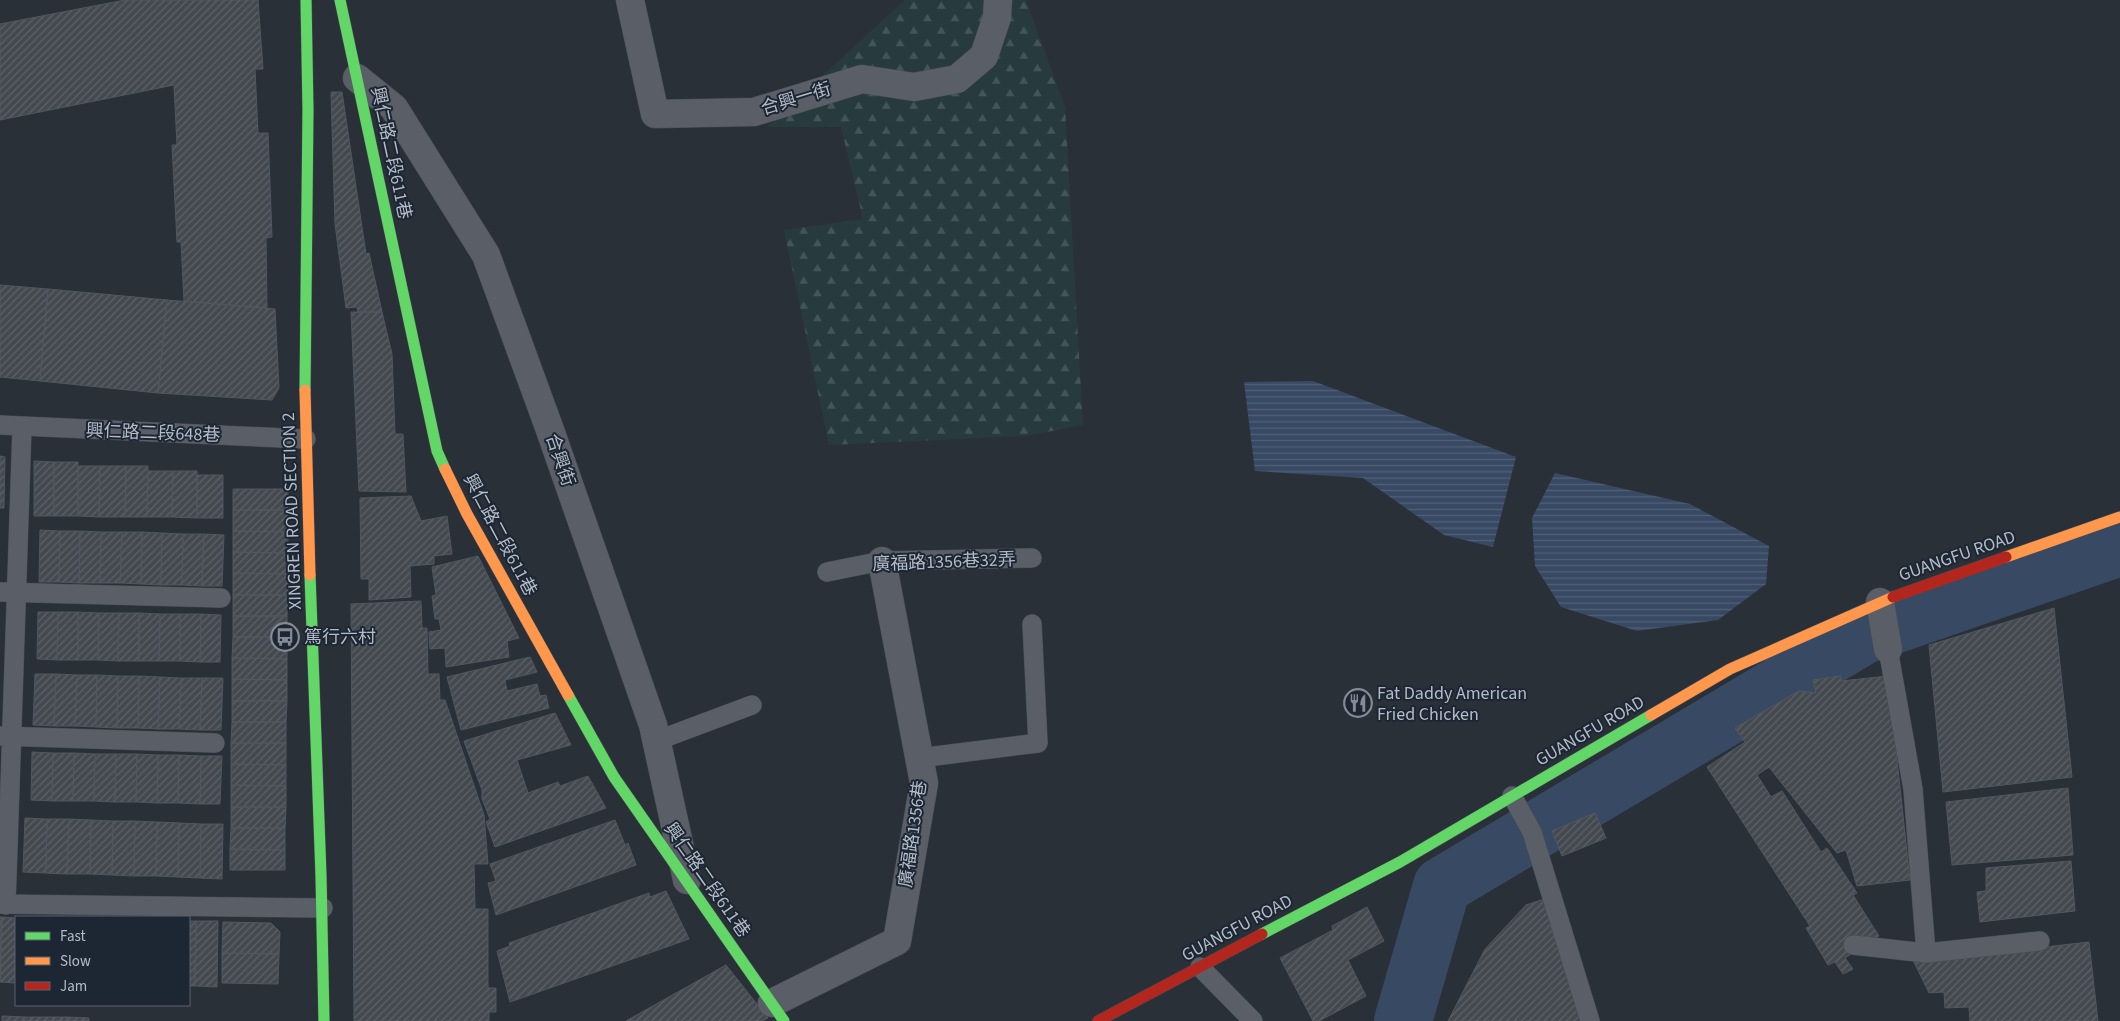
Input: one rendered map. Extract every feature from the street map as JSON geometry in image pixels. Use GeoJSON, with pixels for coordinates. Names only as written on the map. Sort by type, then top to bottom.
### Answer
{"type":"FeatureCollection","features":[{"type":"Feature","properties":{"kind":"street","name":"XINGREN ROAD SECTION 2"},"geometry":{"type":"LineString","coordinates":[[306,0],[308,83],[306,439],[323,908],[324,1021]]}},
{"type":"Feature","properties":{"kind":"street","name":"興仁路二段611巷"},"geometry":{"type":"LineString","coordinates":[[340,0],[437,451],[467,514],[614,777],[778,1012]]}},
{"type":"Feature","properties":{"kind":"street","name":"合興一街"},"geometry":{"type":"LineString","coordinates":[[630,0],[655,114],[754,112],[862,79],[914,87],[957,79],[984,56],[997,17],[998,0]]}},
{"type":"Feature","properties":{"kind":"street","name":"合興街"},"geometry":{"type":"LineString","coordinates":[[357,78],[394,108],[486,255],[550,430],[653,725],[687,880]]}},
{"type":"Feature","properties":{"kind":"street","name":"GUANGFU ROAD"},"geometry":{"type":"LineString","coordinates":[[1098,1021],[1400,862],[1730,669],[1880,605],[2120,517]]}},
{"type":"Feature","properties":{"kind":"street","name":"廣福路1356巷"},"geometry":{"type":"LineString","coordinates":[[778,1012],[897,941],[924,783],[882,561]]}},
{"type":"Feature","properties":{"kind":"street"},"geometry":{"type":"LineString","coordinates":[[1880,605],[1888,649]]}},
{"type":"Feature","properties":{"kind":"lane","name":"興仁路二段648巷"},"geometry":{"type":"LineString","coordinates":[[0,426],[306,439]]}},
{"type":"Feature","properties":{"kind":"lane"},"geometry":{"type":"LineString","coordinates":[[22,427],[8,592],[3,905],[323,908]]}},
{"type":"Feature","properties":{"kind":"lane","name":"廣福路1356巷32弄"},"geometry":{"type":"LineString","coordinates":[[827,572],[882,561],[1032,558]]}},
{"type":"Feature","properties":{"kind":"lane"},"geometry":{"type":"LineString","coordinates":[[8,592],[221,598]]}},
{"type":"Feature","properties":{"kind":"lane"},"geometry":{"type":"LineString","coordinates":[[920,758],[1038,744],[1032,624]]}},
{"type":"Feature","properties":{"kind":"lane"},"geometry":{"type":"LineString","coordinates":[[1888,649],[1913,789],[1926,952]]}},
{"type":"Feature","properties":{"kind":"lane"},"geometry":{"type":"LineString","coordinates":[[656,741],[752,705]]}},
{"type":"Feature","properties":{"kind":"lane"},"geometry":{"type":"LineString","coordinates":[[6,736],[215,743]]}},
{"type":"Feature","properties":{"kind":"lane"},"geometry":{"type":"LineString","coordinates":[[1512,796],[1532,832],[1590,1021]]}},
{"type":"Feature","properties":{"kind":"lane"},"geometry":{"type":"LineString","coordinates":[[1852,945],[1926,952],[2040,942]]}},
{"type":"Feature","properties":{"kind":"lane"},"geometry":{"type":"LineString","coordinates":[[1200,967],[1253,1021]]}},
{"type":"Feature","properties":{"kind":"green space"},"geometry":{"type":"Polygon","coordinates":[[[905,0],[1026,0],[1065,107],[1083,425],[1026,436],[829,445],[784,230],[863,219],[841,127],[767,127],[905,0]]]}},
{"type":"Feature","properties":{"kind":"water"},"geometry":{"type":"Polygon","coordinates":[[[1313,381],[1516,457],[1493,547],[1444,535],[1363,478],[1255,471],[1244,382],[1313,381]]]}},
{"type":"Feature","properties":{"kind":"water"},"geometry":{"type":"Polygon","coordinates":[[[1555,473],[1690,504],[1769,546],[1766,584],[1718,620],[1637,631],[1561,607],[1535,566],[1532,518],[1555,473]]]}},
{"type":"Feature","properties":{"kind":"building"},"geometry":{"type":"Polygon","coordinates":[[[125,0],[258,0],[263,69],[255,69],[258,133],[268,133],[272,237],[266,238],[267,308],[184,301],[181,242],[177,242],[172,145],[177,145],[174,85],[0,120],[0,24],[125,0]]]}},
{"type":"Feature","properties":{"kind":"building"},"geometry":{"type":"Polygon","coordinates":[[[331,92],[342,92],[366,254],[369,253],[382,312],[358,312],[357,307],[346,308],[335,224],[331,92]]]}},
{"type":"Feature","properties":{"kind":"building"},"geometry":{"type":"Polygon","coordinates":[[[0,285],[48,289],[40,381],[0,377],[0,285]]]}},
{"type":"Feature","properties":{"kind":"building"},"geometry":{"type":"Polygon","coordinates":[[[48,289],[167,300],[158,393],[40,381],[48,289]]]}},
{"type":"Feature","properties":{"kind":"building"},"geometry":{"type":"Polygon","coordinates":[[[167,300],[275,309],[279,388],[272,400],[158,393],[167,300]]]}},
{"type":"Feature","properties":{"kind":"building"},"geometry":{"type":"Polygon","coordinates":[[[351,312],[382,312],[392,354],[395,434],[403,434],[406,492],[359,491],[351,312]]]}},
{"type":"Feature","properties":{"kind":"building"},"geometry":{"type":"Polygon","coordinates":[[[0,456],[5,457],[4,508],[0,508],[0,456]]]}},
{"type":"Feature","properties":{"kind":"building"},"geometry":{"type":"Polygon","coordinates":[[[34,461],[54,462],[54,516],[34,516],[34,461]]]}},
{"type":"Feature","properties":{"kind":"building"},"geometry":{"type":"Polygon","coordinates":[[[54,462],[78,462],[78,516],[54,516],[54,462]]]}},
{"type":"Feature","properties":{"kind":"building"},"geometry":{"type":"Polygon","coordinates":[[[78,466],[100,466],[99,517],[78,516],[78,466]]]}},
{"type":"Feature","properties":{"kind":"building"},"geometry":{"type":"Polygon","coordinates":[[[100,466],[126,466],[125,517],[99,517],[100,466]]]}},
{"type":"Feature","properties":{"kind":"building"},"geometry":{"type":"Polygon","coordinates":[[[126,466],[148,466],[147,517],[125,517],[126,466]]]}},
{"type":"Feature","properties":{"kind":"building"},"geometry":{"type":"Polygon","coordinates":[[[148,471],[173,471],[172,517],[147,517],[148,471]]]}},
{"type":"Feature","properties":{"kind":"building"},"geometry":{"type":"Polygon","coordinates":[[[173,471],[197,471],[197,518],[172,517],[173,471]]]}},
{"type":"Feature","properties":{"kind":"building"},"geometry":{"type":"Polygon","coordinates":[[[197,475],[223,475],[223,518],[197,518],[197,475]]]}},
{"type":"Feature","properties":{"kind":"building"},"geometry":{"type":"Polygon","coordinates":[[[233,489],[288,489],[288,510],[233,510],[233,489]]]}},
{"type":"Feature","properties":{"kind":"building"},"geometry":{"type":"Polygon","coordinates":[[[411,496],[421,521],[447,516],[452,554],[434,556],[434,564],[410,566],[411,597],[369,600],[369,579],[361,579],[360,498],[411,496]]]}},
{"type":"Feature","properties":{"kind":"building"},"geometry":{"type":"Polygon","coordinates":[[[233,510],[288,510],[288,532],[233,531],[233,510]]]}},
{"type":"Feature","properties":{"kind":"building"},"geometry":{"type":"Polygon","coordinates":[[[40,530],[60,531],[59,582],[39,582],[40,530]]]}},
{"type":"Feature","properties":{"kind":"building"},"geometry":{"type":"Polygon","coordinates":[[[60,531],[80,531],[79,583],[59,582],[60,531]]]}},
{"type":"Feature","properties":{"kind":"building"},"geometry":{"type":"Polygon","coordinates":[[[80,531],[101,532],[100,583],[79,583],[80,531]]]}},
{"type":"Feature","properties":{"kind":"building"},"geometry":{"type":"Polygon","coordinates":[[[233,531],[288,532],[288,553],[233,552],[233,531]]]}},
{"type":"Feature","properties":{"kind":"building"},"geometry":{"type":"Polygon","coordinates":[[[101,532],[122,532],[120,583],[100,583],[101,532]]]}},
{"type":"Feature","properties":{"kind":"building"},"geometry":{"type":"Polygon","coordinates":[[[122,532],[142,532],[141,584],[120,583],[122,532]]]}},
{"type":"Feature","properties":{"kind":"building"},"geometry":{"type":"Polygon","coordinates":[[[142,532],[162,533],[161,585],[141,584],[142,532]]]}},
{"type":"Feature","properties":{"kind":"building"},"geometry":{"type":"Polygon","coordinates":[[[162,533],[183,534],[182,585],[161,585],[162,533]]]}},
{"type":"Feature","properties":{"kind":"building"},"geometry":{"type":"Polygon","coordinates":[[[183,534],[204,534],[202,586],[182,585],[183,534]]]}},
{"type":"Feature","properties":{"kind":"building"},"geometry":{"type":"Polygon","coordinates":[[[204,534],[224,535],[222,586],[202,586],[204,534]]]}},
{"type":"Feature","properties":{"kind":"building"},"geometry":{"type":"Polygon","coordinates":[[[233,552],[288,553],[288,574],[233,573],[233,552]]]}},
{"type":"Feature","properties":{"kind":"building"},"geometry":{"type":"Polygon","coordinates":[[[478,556],[519,638],[507,641],[509,657],[446,667],[445,648],[430,649],[429,632],[441,630],[439,619],[435,619],[432,596],[436,595],[432,567],[478,556]]]}},
{"type":"Feature","properties":{"kind":"building"},"geometry":{"type":"Polygon","coordinates":[[[233,573],[288,574],[288,595],[233,595],[233,573]]]}},
{"type":"Feature","properties":{"kind":"building"},"geometry":{"type":"Polygon","coordinates":[[[233,595],[288,595],[287,616],[233,616],[233,595]]]}},
{"type":"Feature","properties":{"kind":"building"},"geometry":{"type":"Polygon","coordinates":[[[421,601],[422,628],[427,628],[428,674],[439,674],[440,700],[445,700],[484,815],[488,864],[474,864],[475,909],[488,909],[488,988],[496,988],[496,1012],[489,1012],[489,1021],[354,1021],[351,604],[421,601]]]}},
{"type":"Feature","properties":{"kind":"building"},"geometry":{"type":"Polygon","coordinates":[[[2054,608],[2072,777],[1943,792],[1929,645],[2054,608]]]}},
{"type":"Feature","properties":{"kind":"building"},"geometry":{"type":"Polygon","coordinates":[[[38,612],[58,612],[57,660],[37,659],[38,612]]]}},
{"type":"Feature","properties":{"kind":"building"},"geometry":{"type":"Polygon","coordinates":[[[58,612],[78,612],[78,660],[57,660],[58,612]]]}},
{"type":"Feature","properties":{"kind":"building"},"geometry":{"type":"Polygon","coordinates":[[[78,612],[99,613],[98,660],[78,660],[78,612]]]}},
{"type":"Feature","properties":{"kind":"building"},"geometry":{"type":"Polygon","coordinates":[[[99,613],[119,613],[118,661],[98,660],[99,613]]]}},
{"type":"Feature","properties":{"kind":"building"},"geometry":{"type":"Polygon","coordinates":[[[119,613],[139,613],[139,661],[118,661],[119,613]]]}},
{"type":"Feature","properties":{"kind":"building"},"geometry":{"type":"Polygon","coordinates":[[[139,613],[160,614],[159,661],[139,661],[139,613]]]}},
{"type":"Feature","properties":{"kind":"building"},"geometry":{"type":"Polygon","coordinates":[[[160,614],[180,614],[180,661],[159,661],[160,614]]]}},
{"type":"Feature","properties":{"kind":"building"},"geometry":{"type":"Polygon","coordinates":[[[180,614],[201,614],[200,662],[180,661],[180,614]]]}},
{"type":"Feature","properties":{"kind":"building"},"geometry":{"type":"Polygon","coordinates":[[[201,614],[221,615],[220,662],[200,662],[201,614]]]}},
{"type":"Feature","properties":{"kind":"building"},"geometry":{"type":"Polygon","coordinates":[[[233,616],[287,616],[287,637],[233,637],[233,616]]]}},
{"type":"Feature","properties":{"kind":"building"},"geometry":{"type":"Polygon","coordinates":[[[233,637],[287,637],[287,659],[232,658],[233,637]]]}},
{"type":"Feature","properties":{"kind":"building"},"geometry":{"type":"Polygon","coordinates":[[[530,657],[537,672],[505,680],[507,691],[537,684],[540,696],[546,695],[549,708],[461,730],[447,677],[530,657]]]}},
{"type":"Feature","properties":{"kind":"building"},"geometry":{"type":"Polygon","coordinates":[[[232,658],[287,659],[287,680],[232,679],[232,658]]]}},
{"type":"Feature","properties":{"kind":"building"},"geometry":{"type":"Polygon","coordinates":[[[35,674],[56,674],[54,726],[33,725],[35,674]]]}},
{"type":"Feature","properties":{"kind":"building"},"geometry":{"type":"Polygon","coordinates":[[[56,674],[77,675],[75,726],[54,726],[56,674]]]}},
{"type":"Feature","properties":{"kind":"building"},"geometry":{"type":"Polygon","coordinates":[[[77,675],[97,675],[96,727],[75,726],[77,675]]]}},
{"type":"Feature","properties":{"kind":"building"},"geometry":{"type":"Polygon","coordinates":[[[97,675],[118,676],[117,728],[96,727],[97,675]]]}},
{"type":"Feature","properties":{"kind":"building"},"geometry":{"type":"Polygon","coordinates":[[[118,676],[139,676],[138,728],[117,728],[118,676]]]}},
{"type":"Feature","properties":{"kind":"building"},"geometry":{"type":"Polygon","coordinates":[[[139,676],[160,677],[158,729],[138,728],[139,676]]]}},
{"type":"Feature","properties":{"kind":"building"},"geometry":{"type":"Polygon","coordinates":[[[1841,676],[1841,681],[1888,676],[1910,880],[1857,886],[1846,850],[1837,853],[1769,767],[1757,775],[1771,797],[1782,791],[1821,852],[1827,848],[1857,893],[1853,895],[1879,936],[1845,958],[1853,969],[1843,974],[1835,962],[1828,965],[1806,928],[1810,926],[1707,767],[1745,742],[1735,728],[1799,691],[1816,693],[1813,680],[1841,676]]]}},
{"type":"Feature","properties":{"kind":"building"},"geometry":{"type":"Polygon","coordinates":[[[160,677],[181,678],[179,729],[158,729],[160,677]]]}},
{"type":"Feature","properties":{"kind":"building"},"geometry":{"type":"Polygon","coordinates":[[[181,678],[202,678],[200,730],[179,729],[181,678]]]}},
{"type":"Feature","properties":{"kind":"building"},"geometry":{"type":"Polygon","coordinates":[[[202,678],[223,678],[221,730],[200,730],[202,678]]]}},
{"type":"Feature","properties":{"kind":"building"},"geometry":{"type":"Polygon","coordinates":[[[232,679],[287,680],[287,701],[232,701],[232,679]]]}},
{"type":"Feature","properties":{"kind":"building"},"geometry":{"type":"Polygon","coordinates":[[[232,701],[287,701],[286,722],[232,722],[232,701]]]}},
{"type":"Feature","properties":{"kind":"building"},"geometry":{"type":"Polygon","coordinates":[[[555,713],[571,745],[517,760],[528,793],[558,782],[560,786],[588,776],[606,808],[495,847],[486,822],[490,819],[482,799],[482,790],[464,741],[555,713]]]}},
{"type":"Feature","properties":{"kind":"building"},"geometry":{"type":"Polygon","coordinates":[[[232,722],[286,722],[286,743],[231,743],[232,722]]]}},
{"type":"Feature","properties":{"kind":"building"},"geometry":{"type":"Polygon","coordinates":[[[231,743],[286,743],[286,765],[231,764],[231,743]]]}},
{"type":"Feature","properties":{"kind":"building"},"geometry":{"type":"Polygon","coordinates":[[[32,752],[53,753],[52,801],[31,800],[32,752]]]}},
{"type":"Feature","properties":{"kind":"building"},"geometry":{"type":"Polygon","coordinates":[[[53,753],[74,753],[73,801],[52,801],[53,753]]]}},
{"type":"Feature","properties":{"kind":"building"},"geometry":{"type":"Polygon","coordinates":[[[74,753],[95,754],[94,801],[73,801],[74,753]]]}},
{"type":"Feature","properties":{"kind":"building"},"geometry":{"type":"Polygon","coordinates":[[[95,754],[116,754],[115,802],[94,801],[95,754]]]}},
{"type":"Feature","properties":{"kind":"building"},"geometry":{"type":"Polygon","coordinates":[[[116,754],[137,754],[136,802],[115,802],[116,754]]]}},
{"type":"Feature","properties":{"kind":"building"},"geometry":{"type":"Polygon","coordinates":[[[137,754],[158,755],[157,803],[136,802],[137,754]]]}},
{"type":"Feature","properties":{"kind":"building"},"geometry":{"type":"Polygon","coordinates":[[[158,755],[179,755],[178,803],[157,803],[158,755]]]}},
{"type":"Feature","properties":{"kind":"building"},"geometry":{"type":"Polygon","coordinates":[[[179,755],[201,756],[200,804],[178,803],[179,755]]]}},
{"type":"Feature","properties":{"kind":"building"},"geometry":{"type":"Polygon","coordinates":[[[201,756],[222,756],[220,804],[200,804],[201,756]]]}},
{"type":"Feature","properties":{"kind":"building"},"geometry":{"type":"Polygon","coordinates":[[[231,764],[286,765],[286,786],[231,785],[231,764]]]}},
{"type":"Feature","properties":{"kind":"building"},"geometry":{"type":"Polygon","coordinates":[[[231,785],[286,786],[286,807],[231,807],[231,785]]]}},
{"type":"Feature","properties":{"kind":"building"},"geometry":{"type":"Polygon","coordinates":[[[2068,788],[2073,855],[1952,865],[1946,802],[2068,788]]]}},
{"type":"Feature","properties":{"kind":"building"},"geometry":{"type":"Polygon","coordinates":[[[231,807],[286,807],[285,828],[231,828],[231,807]]]}},
{"type":"Feature","properties":{"kind":"building"},"geometry":{"type":"Polygon","coordinates":[[[1595,813],[1606,838],[1562,856],[1552,831],[1595,813]]]}},
{"type":"Feature","properties":{"kind":"building"},"geometry":{"type":"Polygon","coordinates":[[[25,818],[47,819],[46,873],[23,872],[25,818]]]}},
{"type":"Feature","properties":{"kind":"building"},"geometry":{"type":"Polygon","coordinates":[[[47,819],[69,819],[67,874],[46,873],[47,819]]]}},
{"type":"Feature","properties":{"kind":"building"},"geometry":{"type":"Polygon","coordinates":[[[69,819],[91,820],[90,874],[67,874],[69,819]]]}},
{"type":"Feature","properties":{"kind":"building"},"geometry":{"type":"Polygon","coordinates":[[[91,820],[113,821],[112,875],[90,874],[91,820]]]}},
{"type":"Feature","properties":{"kind":"building"},"geometry":{"type":"Polygon","coordinates":[[[615,820],[625,845],[628,843],[636,865],[496,915],[488,883],[496,881],[490,864],[615,820]]]}},
{"type":"Feature","properties":{"kind":"building"},"geometry":{"type":"Polygon","coordinates":[[[113,821],[135,821],[134,876],[112,875],[113,821]]]}},
{"type":"Feature","properties":{"kind":"building"},"geometry":{"type":"Polygon","coordinates":[[[135,821],[157,822],[156,876],[134,876],[135,821]]]}},
{"type":"Feature","properties":{"kind":"building"},"geometry":{"type":"Polygon","coordinates":[[[157,822],[179,823],[178,877],[156,876],[157,822]]]}},
{"type":"Feature","properties":{"kind":"building"},"geometry":{"type":"Polygon","coordinates":[[[179,823],[201,824],[200,878],[178,877],[179,823]]]}},
{"type":"Feature","properties":{"kind":"building"},"geometry":{"type":"Polygon","coordinates":[[[201,824],[223,824],[222,879],[200,878],[201,824]]]}},
{"type":"Feature","properties":{"kind":"building"},"geometry":{"type":"Polygon","coordinates":[[[231,828],[285,828],[285,850],[230,849],[231,828]]]}},
{"type":"Feature","properties":{"kind":"building"},"geometry":{"type":"Polygon","coordinates":[[[230,849],[285,850],[285,870],[230,870],[230,849]]]}},
{"type":"Feature","properties":{"kind":"building"},"geometry":{"type":"Polygon","coordinates":[[[2071,861],[2075,911],[1980,922],[1977,892],[1986,891],[1986,868],[2071,861]]]}},
{"type":"Feature","properties":{"kind":"building"},"geometry":{"type":"Polygon","coordinates":[[[666,891],[689,939],[510,1002],[497,951],[510,946],[509,943],[649,893],[650,897],[666,891]]]}},
{"type":"Feature","properties":{"kind":"building"},"geometry":{"type":"Polygon","coordinates":[[[1544,899],[1582,1021],[1448,1021],[1485,949],[1526,905],[1544,899]]]}},
{"type":"Feature","properties":{"kind":"building"},"geometry":{"type":"Polygon","coordinates":[[[1367,907],[1384,941],[1348,960],[1366,996],[1319,1021],[1313,1021],[1280,958],[1333,930],[1332,926],[1367,907]]]}},
{"type":"Feature","properties":{"kind":"building"},"geometry":{"type":"Polygon","coordinates":[[[0,917],[2,917],[0,982],[0,917]]]}},
{"type":"Feature","properties":{"kind":"building"},"geometry":{"type":"Polygon","coordinates":[[[2,917],[15,918],[15,983],[0,982],[2,917]]]}},
{"type":"Feature","properties":{"kind":"building"},"geometry":{"type":"Polygon","coordinates":[[[190,921],[196,921],[195,986],[190,986],[190,921]]]}},
{"type":"Feature","properties":{"kind":"building"},"geometry":{"type":"Polygon","coordinates":[[[196,921],[218,921],[217,987],[195,986],[196,921]]]}},
{"type":"Feature","properties":{"kind":"building"},"geometry":{"type":"Polygon","coordinates":[[[223,922],[271,923],[280,932],[279,954],[222,953],[223,922]]]}},
{"type":"Feature","properties":{"kind":"building"},"geometry":{"type":"Polygon","coordinates":[[[2089,942],[2098,1021],[1970,1021],[1969,1007],[1945,1008],[1944,992],[1929,993],[1914,962],[2089,942]]]}},
{"type":"Feature","properties":{"kind":"building"},"geometry":{"type":"Polygon","coordinates":[[[222,953],[279,954],[278,984],[222,983],[222,953]]]}},
{"type":"Feature","properties":{"kind":"building"},"geometry":{"type":"Polygon","coordinates":[[[726,965],[768,1018],[762,1021],[626,1021],[726,965]]]}},
{"type":"Feature","properties":{"kind":"building"},"geometry":{"type":"Polygon","coordinates":[[[2,1016],[24,1017],[24,1021],[2,1021],[2,1016]]]}},
{"type":"Feature","properties":{"kind":"building"},"geometry":{"type":"Polygon","coordinates":[[[24,1017],[46,1017],[46,1021],[24,1021],[24,1017]]]}},
{"type":"Feature","properties":{"kind":"building"},"geometry":{"type":"Polygon","coordinates":[[[46,1017],[67,1017],[67,1021],[46,1021],[46,1017]]]}},
{"type":"Feature","properties":{"kind":"building"},"geometry":{"type":"Polygon","coordinates":[[[67,1017],[89,1018],[89,1021],[67,1021],[67,1017]]]}},
{"type":"Feature","properties":{"kind":"waterway"},"geometry":{"type":"LineString","coordinates":[[1403,1021],[1442,886],[1864,635],[2120,547]]}},
{"type":"Feature","properties":{"kind":"traffic: fast"},"geometry":{"type":"LineString","coordinates":[[305,390],[308,110],[306,0]]}},
{"type":"Feature","properties":{"kind":"traffic: fast"},"geometry":{"type":"LineString","coordinates":[[340,0],[437,451],[445,469]]}},
{"type":"Feature","properties":{"kind":"traffic: fast"},"geometry":{"type":"LineString","coordinates":[[310,575],[321,876],[324,1021]]}},
{"type":"Feature","properties":{"kind":"traffic: fast"},"geometry":{"type":"LineString","coordinates":[[568,695],[614,777],[784,1021]]}},
{"type":"Feature","properties":{"kind":"traffic: fast"},"geometry":{"type":"LineString","coordinates":[[1262,934],[1400,862],[1651,715]]}},
{"type":"Feature","properties":{"kind":"traffic: slow"},"geometry":{"type":"LineString","coordinates":[[305,390],[310,575]]}},
{"type":"Feature","properties":{"kind":"traffic: slow"},"geometry":{"type":"LineString","coordinates":[[445,469],[467,514],[568,695]]}},
{"type":"Feature","properties":{"kind":"traffic: slow"},"geometry":{"type":"LineString","coordinates":[[2006,557],[2120,517]]}},
{"type":"Feature","properties":{"kind":"traffic: slow"},"geometry":{"type":"LineString","coordinates":[[1651,715],[1730,669],[1893,597]]}},
{"type":"Feature","properties":{"kind":"traffic: jam"},"geometry":{"type":"LineString","coordinates":[[1893,597],[2006,557]]}},
{"type":"Feature","properties":{"kind":"traffic: jam"},"geometry":{"type":"LineString","coordinates":[[1098,1021],[1262,934]]}},
{"type":"Feature","properties":{"kind":"place","name":"篤行六村"},"geometry":{"type":"Point","coordinates":[285,637]}},
{"type":"Feature","properties":{"kind":"place","name":"Fat Daddy American Fried Chicken"},"geometry":{"type":"Point","coordinates":[1358,703]}}]}
